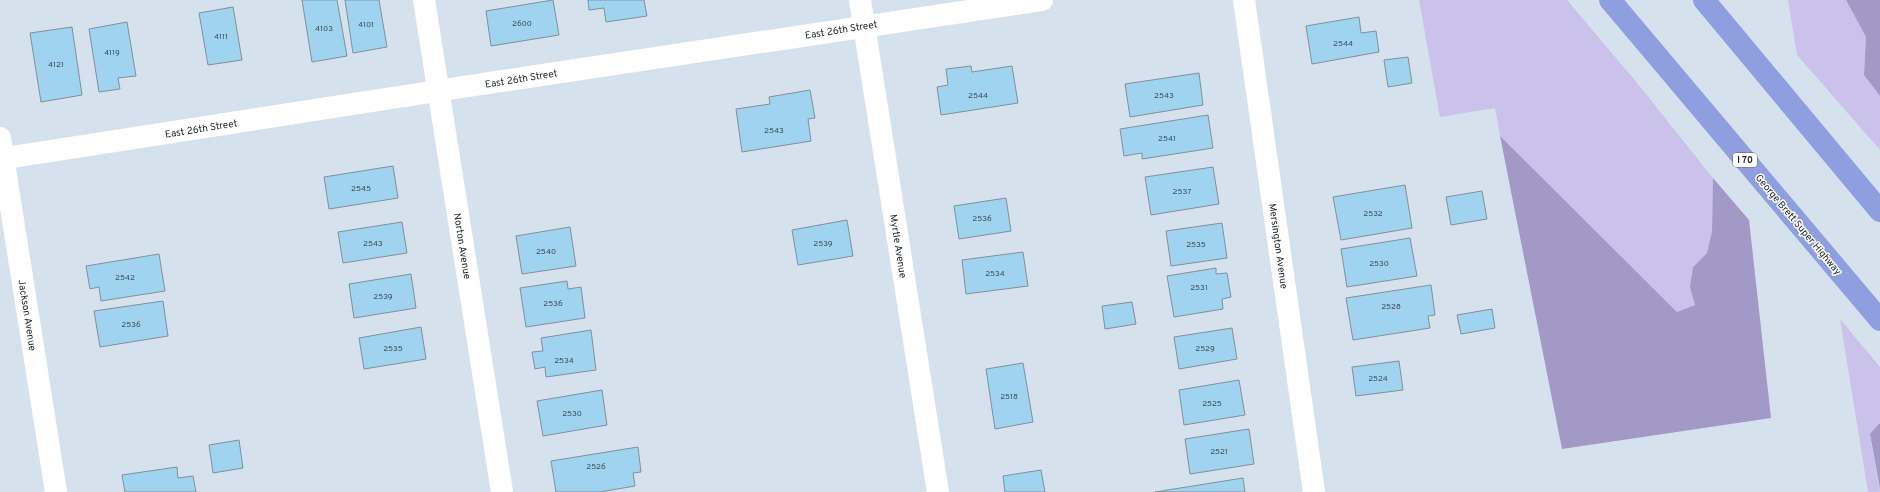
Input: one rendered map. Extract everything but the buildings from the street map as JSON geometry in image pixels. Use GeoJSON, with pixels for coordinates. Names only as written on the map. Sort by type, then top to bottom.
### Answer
{"type":"FeatureCollection","features":[{"type":"Feature","properties":{"kind":"highway","name":"George Brett Super Highway"},"geometry":{"type":"LineString","coordinates":[[1610,0],[1880,320]]}},
{"type":"Feature","properties":{"kind":"highway"},"geometry":{"type":"LineString","coordinates":[[1704,0],[1880,211]]}},
{"type":"Feature","properties":{"kind":"street","name":"Norton Avenue"},"geometry":{"type":"LineString","coordinates":[[424,0],[502,492]]}},
{"type":"Feature","properties":{"kind":"street","name":"Myrtle Avenue"},"geometry":{"type":"LineString","coordinates":[[860,0],[938,492]]}},
{"type":"Feature","properties":{"kind":"street","name":"East 26th Street"},"geometry":{"type":"LineString","coordinates":[[2,159],[438,91],[1042,0]]}},
{"type":"Feature","properties":{"kind":"street","name":"Mersington Avenue"},"geometry":{"type":"LineString","coordinates":[[1244,0],[1314,492]]}},
{"type":"Feature","properties":{"kind":"street","name":"Jackson Avenue"},"geometry":{"type":"LineString","coordinates":[[0,138],[2,159],[56,492]]}},
{"type":"Feature","properties":{"kind":"shaded area"},"geometry":{"type":"Polygon","coordinates":[[[1419,0],[1567,0],[1638,84],[1713,178],[1712,231],[1707,253],[1693,267],[1695,305],[1677,312],[1500,136],[1495,108],[1440,117],[1419,0]]]}},
{"type":"Feature","properties":{"kind":"shaded area"},"geometry":{"type":"Polygon","coordinates":[[[1788,0],[1846,0],[1866,37],[1864,75],[1880,96],[1880,150],[1797,55],[1788,0]]]}},
{"type":"Feature","properties":{"kind":"shaded area"},"geometry":{"type":"Polygon","coordinates":[[[1846,0],[1880,0],[1880,96],[1864,75],[1866,37],[1846,0]]]}},
{"type":"Feature","properties":{"kind":"shaded area"},"geometry":{"type":"Polygon","coordinates":[[[1500,136],[1677,312],[1695,305],[1690,287],[1693,267],[1707,253],[1712,231],[1713,178],[1749,220],[1771,418],[1562,449],[1500,136]]]}},
{"type":"Feature","properties":{"kind":"shaded area"},"geometry":{"type":"Polygon","coordinates":[[[1840,319],[1880,367],[1880,424],[1870,435],[1880,492],[1868,492],[1840,319]]]}},
{"type":"Feature","properties":{"kind":"shaded area"},"geometry":{"type":"Polygon","coordinates":[[[1880,424],[1880,489],[1870,434],[1880,424]]]}}]}
